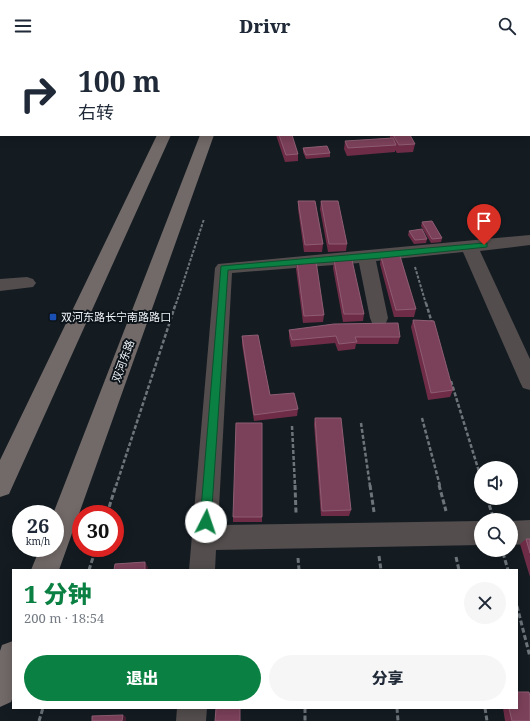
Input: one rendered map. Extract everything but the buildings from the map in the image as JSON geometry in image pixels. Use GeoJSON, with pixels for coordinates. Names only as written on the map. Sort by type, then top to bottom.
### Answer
{"type":"FeatureCollection","features":[{"type":"Feature","properties":{"kind":"street"},"geometry":{"type":"LineString","coordinates":[[0,486],[164,136]]}},
{"type":"Feature","properties":{"kind":"street","name":"双河东路"},"geometry":{"type":"LineString","coordinates":[[64,519],[206,137]]}},
{"type":"Feature","properties":{"kind":"street"},"geometry":{"type":"LineString","coordinates":[[202,569],[224,268],[366,257],[530,240]]}},
{"type":"Feature","properties":{"kind":"street"},"geometry":{"type":"LineString","coordinates":[[469,246],[530,382]]}},
{"type":"Feature","properties":{"kind":"street"},"geometry":{"type":"LineString","coordinates":[[366,257],[379,318]]}},
{"type":"Feature","properties":{"kind":"street"},"geometry":{"type":"LineString","coordinates":[[0,285],[27,283]]}},
{"type":"Feature","properties":{"kind":"street"},"geometry":{"type":"LineString","coordinates":[[518,533],[530,532]]}},
{"type":"Feature","properties":{"kind":"street"},"geometry":{"type":"LineString","coordinates":[[204,538],[474,533]]}},
{"type":"Feature","properties":{"kind":"street"},"geometry":{"type":"LineString","coordinates":[[45,569],[50,557]]}},
{"type":"Feature","properties":{"kind":"street"},"geometry":{"type":"LineString","coordinates":[[0,691],[12,659]]}},
{"type":"Feature","properties":{"kind":"street"},"geometry":{"type":"LineString","coordinates":[[191,721],[192,709]]}},
{"type":"Feature","properties":{"kind":"path"},"geometry":{"type":"LineString","coordinates":[[110,505],[204,219]]}},
{"type":"Feature","properties":{"kind":"path"},"geometry":{"type":"LineString","coordinates":[[410,252],[434,328]]}},
{"type":"Feature","properties":{"kind":"path"},"geometry":{"type":"LineString","coordinates":[[450,380],[476,461]]}},
{"type":"Feature","properties":{"kind":"path"},"geometry":{"type":"LineString","coordinates":[[422,418],[452,534]]}},
{"type":"Feature","properties":{"kind":"path"},"geometry":{"type":"LineString","coordinates":[[361,423],[377,535]]}},
{"type":"Feature","properties":{"kind":"path"},"geometry":{"type":"LineString","coordinates":[[292,426],[297,537]]}},
{"type":"Feature","properties":{"kind":"path"},"geometry":{"type":"LineString","coordinates":[[89,569],[93,557]]}},
{"type":"Feature","properties":{"kind":"path"},"geometry":{"type":"LineString","coordinates":[[505,557],[508,569]]}},
{"type":"Feature","properties":{"kind":"path"},"geometry":{"type":"LineString","coordinates":[[518,610],[530,657]]}},
{"type":"Feature","properties":{"kind":"path"},"geometry":{"type":"LineString","coordinates":[[39,721],[44,709]]}},
{"type":"Feature","properties":{"kind":"path"},"geometry":{"type":"LineString","coordinates":[[305,709],[305,721]]}},
{"type":"Feature","properties":{"kind":"path"},"geometry":{"type":"LineString","coordinates":[[397,709],[398,721]]}},
{"type":"Feature","properties":{"kind":"path"},"geometry":{"type":"LineString","coordinates":[[485,709],[487,721]]}},
{"type":"Feature","properties":{"kind":"place","name":"双河东路长宁南路路口"},"geometry":{"type":"Point","coordinates":[53,317]}},
{"type":"Feature","properties":{"kind":"route"},"geometry":{"type":"LineString","coordinates":[[206,522],[224,268],[484,245]]}}]}
